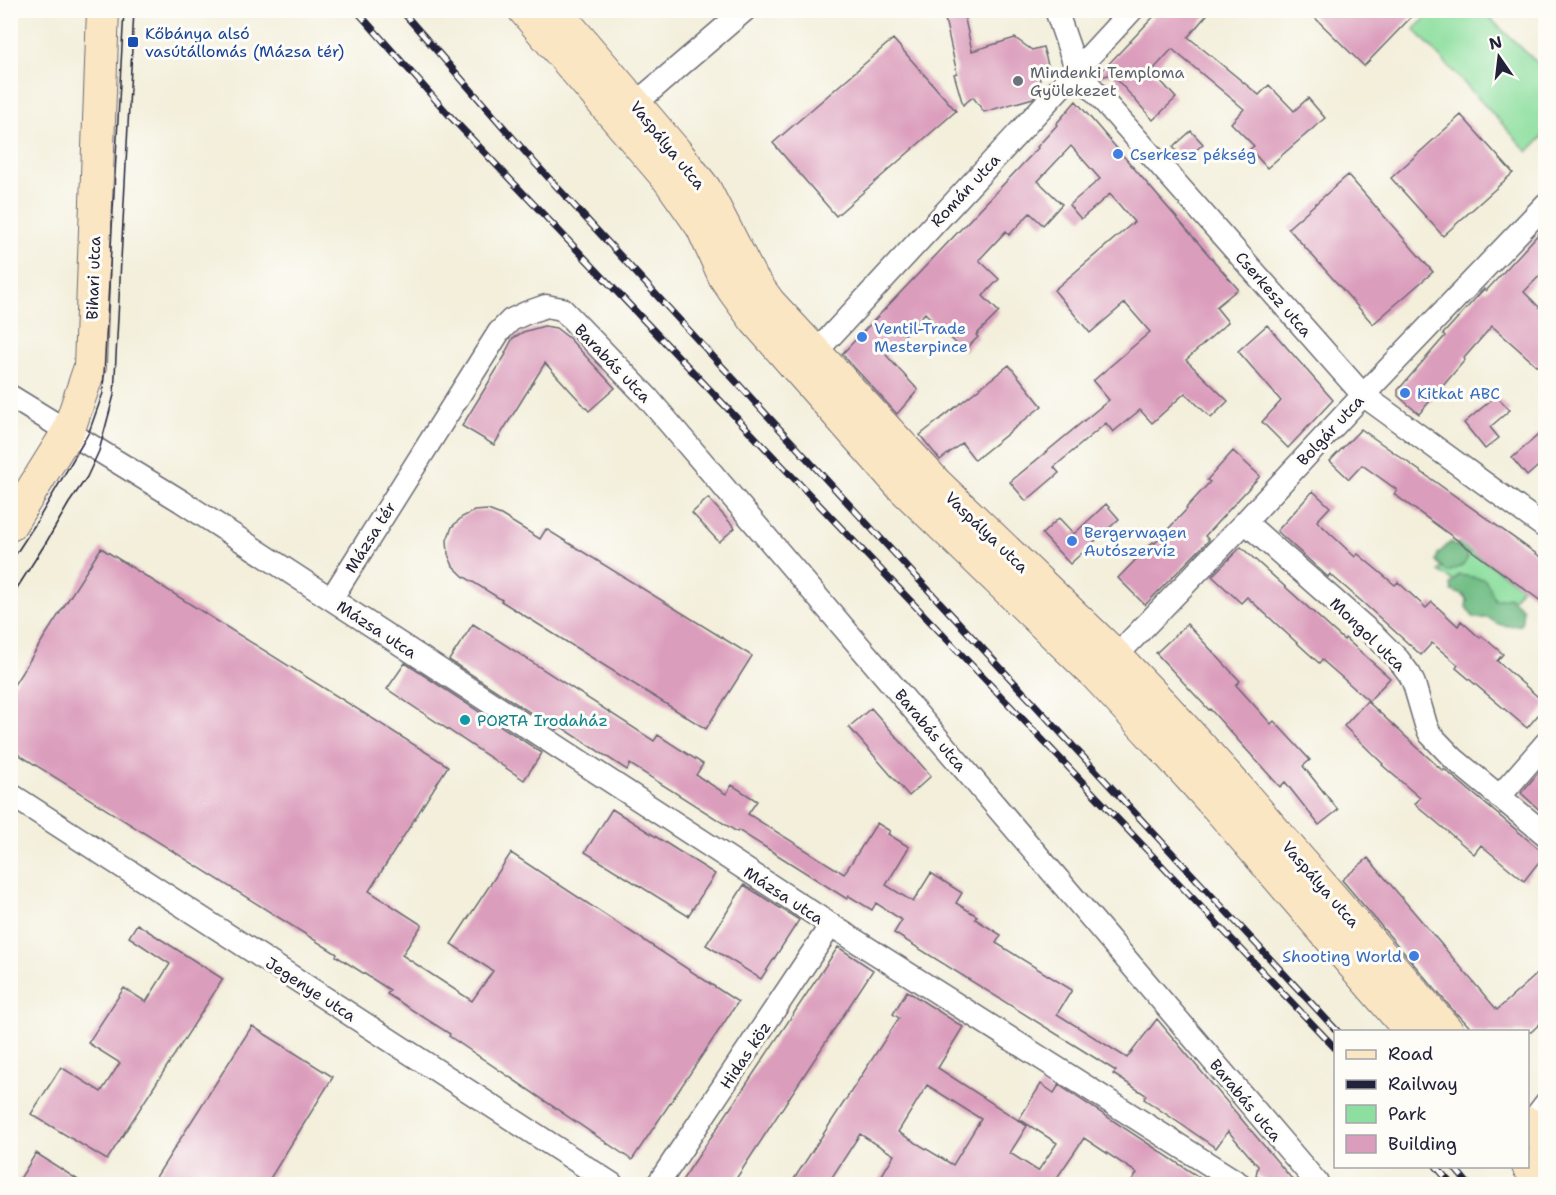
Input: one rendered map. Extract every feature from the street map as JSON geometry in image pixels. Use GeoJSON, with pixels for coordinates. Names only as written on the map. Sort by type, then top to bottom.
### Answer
{"type":"FeatureCollection","features":[{"type":"Feature","properties":{"kind":"main road","name":"Bihari utca"},"geometry":{"type":"LineString","coordinates":[[10,525],[68,432],[90,367],[103,10]]}},
{"type":"Feature","properties":{"kind":"main road","name":"Vaspálya utca"},"geometry":{"type":"LineString","coordinates":[[524,10],[636,104],[705,189],[750,276],[806,360]]}},
{"type":"Feature","properties":{"kind":"main road","name":"Vaspálya utca"},"geometry":{"type":"LineString","coordinates":[[555,10],[577,54],[702,227],[724,276],[755,320],[806,360],[937,484],[1027,589],[1106,666],[1219,809],[1410,1030]]}},
{"type":"Feature","properties":{"kind":"main road","name":"Vaspálya utca"},"geometry":{"type":"LineString","coordinates":[[1106,666],[1164,706],[1237,787],[1446,1030]]}},
{"type":"Feature","properties":{"kind":"main road"},"geometry":{"type":"LineString","coordinates":[[1529,1168],[1544,1185]]}},
{"type":"Feature","properties":{"kind":"street"},"geometry":{"type":"LineString","coordinates":[[636,104],[745,10]]}},
{"type":"Feature","properties":{"kind":"street","name":"Cserkesz utca"},"geometry":{"type":"LineString","coordinates":[[1056,10],[1077,70],[1363,395],[1545,528]]}},
{"type":"Feature","properties":{"kind":"street","name":"Román utca"},"geometry":{"type":"LineString","coordinates":[[806,360],[1132,10]]}},
{"type":"Feature","properties":{"kind":"street","name":"Bolgár utca"},"geometry":{"type":"LineString","coordinates":[[1106,666],[1545,204]]}},
{"type":"Feature","properties":{"kind":"street","name":"Barabás utca"},"geometry":{"type":"LineString","coordinates":[[526,313],[546,306],[562,309],[647,397],[1318,1185]]}},
{"type":"Feature","properties":{"kind":"street","name":"Mázsa tér"},"geometry":{"type":"LineString","coordinates":[[331,599],[499,332],[511,320],[526,313]]}},
{"type":"Feature","properties":{"kind":"street"},"geometry":{"type":"LineString","coordinates":[[10,396],[181,501],[331,599]]}},
{"type":"Feature","properties":{"kind":"street","name":"Mongol utca"},"geometry":{"type":"LineString","coordinates":[[1245,522],[1398,659],[1414,684],[1430,734],[1454,759],[1545,835]]}},
{"type":"Feature","properties":{"kind":"street","name":"Mázsa utca"},"geometry":{"type":"LineString","coordinates":[[331,599],[831,925],[1240,1185]]}},
{"type":"Feature","properties":{"kind":"street"},"geometry":{"type":"LineString","coordinates":[[1499,797],[1545,743]]}},
{"type":"Feature","properties":{"kind":"street","name":"Jegenye utca"},"geometry":{"type":"LineString","coordinates":[[10,794],[612,1185]]}},
{"type":"Feature","properties":{"kind":"street","name":"Hidas köz"},"geometry":{"type":"LineString","coordinates":[[658,1185],[831,925]]}},
{"type":"Feature","properties":{"kind":"green space"},"geometry":{"type":"Polygon","coordinates":[[[1433,11],[1482,11],[1545,70],[1545,134],[1528,152],[1414,29],[1433,11]]]}},
{"type":"Feature","properties":{"kind":"green space"},"geometry":{"type":"Polygon","coordinates":[[[1451,542],[1468,554],[1464,564],[1447,572],[1436,561],[1438,554],[1451,542]]]}},
{"type":"Feature","properties":{"kind":"green space"},"geometry":{"type":"Polygon","coordinates":[[[1458,543],[1522,587],[1502,615],[1439,571],[1458,543]]]}},
{"type":"Feature","properties":{"kind":"green space"},"geometry":{"type":"Polygon","coordinates":[[[1459,575],[1484,579],[1495,600],[1509,597],[1523,609],[1521,625],[1504,626],[1489,618],[1474,618],[1466,607],[1467,600],[1463,595],[1452,591],[1451,584],[1459,575]]]}},
{"type":"Feature","properties":{"kind":"building"},"geometry":{"type":"Polygon","coordinates":[[[943,10],[963,10],[972,51],[1015,38],[1032,50],[1043,47],[1050,72],[1040,75],[1039,91],[1033,98],[984,112],[973,97],[963,105],[954,74],[957,73],[943,10]]]}},
{"type":"Feature","properties":{"kind":"building"},"geometry":{"type":"Polygon","coordinates":[[[1160,10],[1211,10],[1188,37],[1259,95],[1269,85],[1294,111],[1308,98],[1325,118],[1267,168],[1250,149],[1254,146],[1231,123],[1244,109],[1172,49],[1152,71],[1176,98],[1153,120],[1112,74],[1101,77],[1098,75],[1160,10]]]}},
{"type":"Feature","properties":{"kind":"building"},"geometry":{"type":"Polygon","coordinates":[[[1307,10],[1418,10],[1364,66],[1307,10]]]}},
{"type":"Feature","properties":{"kind":"building"},"geometry":{"type":"Polygon","coordinates":[[[893,39],[956,111],[836,216],[773,143],[893,39]]]}},
{"type":"Feature","properties":{"kind":"building"},"geometry":{"type":"Polygon","coordinates":[[[1076,101],[1238,289],[1216,307],[1228,322],[1186,360],[1228,401],[1211,418],[1185,393],[1152,423],[1140,410],[1113,432],[1106,423],[1054,467],[1059,473],[1026,501],[1010,482],[1109,400],[1093,381],[1150,332],[1125,303],[1090,333],[1054,290],[1134,222],[1110,194],[1081,219],[1069,205],[1100,179],[1071,146],[1038,181],[1062,204],[1043,225],[1030,213],[1009,235],[1006,231],[979,260],[999,279],[983,296],[999,312],[976,335],[978,337],[964,351],[925,313],[886,355],[918,390],[897,414],[842,354],[1038,148],[1076,101]]]}},
{"type":"Feature","properties":{"kind":"building"},"geometry":{"type":"Polygon","coordinates":[[[1461,115],[1513,173],[1443,236],[1391,178],[1461,115]]]}},
{"type":"Feature","properties":{"kind":"building"},"geometry":{"type":"Polygon","coordinates":[[[1191,131],[1203,144],[1185,160],[1173,147],[1191,131]]]}},
{"type":"Feature","properties":{"kind":"building"},"geometry":{"type":"Polygon","coordinates":[[[1348,175],[1433,272],[1373,324],[1288,228],[1348,175]]]}},
{"type":"Feature","properties":{"kind":"building"},"geometry":{"type":"Polygon","coordinates":[[[1545,227],[1545,270],[1524,292],[1545,313],[1545,373],[1492,326],[1419,414],[1398,396],[1398,390],[1445,336],[1443,334],[1545,227]]]}},
{"type":"Feature","properties":{"kind":"building"},"geometry":{"type":"Polygon","coordinates":[[[1267,325],[1333,400],[1288,448],[1262,422],[1281,401],[1238,351],[1267,325]]]}},
{"type":"Feature","properties":{"kind":"building"},"geometry":{"type":"Polygon","coordinates":[[[544,326],[556,328],[569,338],[615,388],[589,411],[545,363],[494,445],[462,426],[506,354],[513,338],[523,332],[544,326]]]}},
{"type":"Feature","properties":{"kind":"building"},"geometry":{"type":"Polygon","coordinates":[[[1009,365],[1042,406],[975,460],[962,443],[940,460],[920,435],[1009,365]]]}},
{"type":"Feature","properties":{"kind":"building"},"geometry":{"type":"Polygon","coordinates":[[[1496,396],[1510,410],[1490,427],[1499,438],[1485,449],[1464,423],[1496,396]]]}},
{"type":"Feature","properties":{"kind":"building"},"geometry":{"type":"Polygon","coordinates":[[[1361,429],[1545,560],[1545,604],[1394,494],[1397,490],[1362,465],[1349,479],[1330,461],[1361,429]]]}},
{"type":"Feature","properties":{"kind":"building"},"geometry":{"type":"Polygon","coordinates":[[[1545,429],[1545,460],[1527,476],[1512,458],[1545,429]]]}},
{"type":"Feature","properties":{"kind":"building"},"geometry":{"type":"Polygon","coordinates":[[[1233,451],[1260,476],[1205,536],[1209,540],[1145,605],[1118,578],[1187,509],[1210,482],[1207,480],[1233,451]]]}},
{"type":"Feature","properties":{"kind":"building"},"geometry":{"type":"Polygon","coordinates":[[[1313,491],[1330,507],[1317,521],[1355,557],[1358,554],[1395,585],[1398,582],[1426,608],[1432,602],[1458,626],[1461,621],[1503,654],[1497,661],[1545,703],[1545,707],[1527,728],[1456,668],[1458,665],[1432,643],[1421,655],[1330,574],[1328,577],[1277,531],[1313,491]]]}},
{"type":"Feature","properties":{"kind":"building"},"geometry":{"type":"Polygon","coordinates":[[[708,498],[735,528],[719,542],[692,513],[708,498]]]}},
{"type":"Feature","properties":{"kind":"building","name":"Bergerwagen Autószervíz"},"geometry":{"type":"Polygon","coordinates":[[[1106,504],[1119,519],[1070,564],[1042,534],[1059,518],[1074,534],[1106,504]]]}},
{"type":"Feature","properties":{"kind":"building"},"geometry":{"type":"Polygon","coordinates":[[[488,510],[501,515],[540,539],[546,529],[752,656],[706,729],[501,601],[463,576],[453,566],[448,554],[447,540],[452,527],[462,517],[474,511],[488,510]]]}},
{"type":"Feature","properties":{"kind":"building"},"geometry":{"type":"Polygon","coordinates":[[[1241,547],[1344,640],[1345,638],[1390,678],[1369,701],[1322,660],[1319,663],[1247,597],[1241,603],[1212,576],[1241,547]]]}},
{"type":"Feature","properties":{"kind":"building"},"geometry":{"type":"Polygon","coordinates":[[[101,548],[448,766],[369,891],[422,925],[402,955],[472,1001],[493,971],[451,944],[511,853],[738,1002],[632,1160],[449,1036],[450,1034],[387,994],[390,990],[336,956],[337,954],[10,749],[10,691],[101,548]]]}},
{"type":"Feature","properties":{"kind":"building"},"geometry":{"type":"Polygon","coordinates":[[[473,624],[654,741],[658,735],[703,764],[696,775],[726,794],[732,785],[757,801],[748,814],[844,874],[877,823],[890,831],[888,834],[909,847],[886,885],[913,902],[931,873],[962,893],[956,903],[977,916],[975,919],[1001,935],[996,943],[1072,990],[1057,1014],[1127,1058],[1157,1019],[1297,1185],[1275,1185],[1256,1175],[1258,1166],[1228,1131],[1216,1148],[1144,1099],[1146,1095],[1113,1074],[1116,1071],[894,933],[902,920],[876,903],[872,910],[849,896],[847,899],[630,764],[627,770],[560,726],[557,730],[449,660],[473,624]]]}},
{"type":"Feature","properties":{"kind":"building"},"geometry":{"type":"Polygon","coordinates":[[[1187,624],[1240,681],[1236,685],[1271,724],[1274,721],[1310,760],[1303,766],[1338,810],[1319,825],[1285,782],[1280,787],[1156,653],[1187,624]]]}},
{"type":"Feature","properties":{"kind":"building","name":"PORTA Irodaház"},"geometry":{"type":"Polygon","coordinates":[[[405,663],[542,753],[524,780],[387,689],[405,663]]]}},
{"type":"Feature","properties":{"kind":"building"},"geometry":{"type":"Polygon","coordinates":[[[1367,701],[1443,771],[1444,769],[1545,854],[1524,881],[1481,845],[1474,854],[1415,804],[1420,798],[1382,765],[1344,726],[1367,701]]]}},
{"type":"Feature","properties":{"kind":"building"},"geometry":{"type":"Polygon","coordinates":[[[871,708],[931,776],[909,796],[849,727],[871,708]]]}},
{"type":"Feature","properties":{"kind":"building"},"geometry":{"type":"Polygon","coordinates":[[[1545,765],[1545,815],[1521,793],[1545,765]]]}},
{"type":"Feature","properties":{"kind":"building"},"geometry":{"type":"Polygon","coordinates":[[[612,809],[715,874],[688,916],[585,852],[612,809]]]}},
{"type":"Feature","properties":{"kind":"building"},"geometry":{"type":"Polygon","coordinates":[[[1368,858],[1497,1010],[1545,967],[1545,1019],[1531,1032],[1529,1030],[1472,1030],[1342,880],[1368,858]]]}},
{"type":"Feature","properties":{"kind":"building"},"geometry":{"type":"Polygon","coordinates":[[[744,885],[799,920],[761,979],[706,945],[744,885]]]}},
{"type":"Feature","properties":{"kind":"building"},"geometry":{"type":"Polygon","coordinates":[[[137,924],[223,979],[107,1160],[31,1114],[61,1067],[101,1092],[120,1063],[88,1043],[124,988],[146,1002],[170,964],[129,937],[137,924]]]}},
{"type":"Feature","properties":{"kind":"building"},"geometry":{"type":"Polygon","coordinates":[[[838,947],[873,970],[732,1185],[679,1185],[838,947]]]}},
{"type":"Feature","properties":{"kind":"building"},"geometry":{"type":"Polygon","coordinates":[[[907,991],[963,1027],[938,1068],[1027,1126],[1010,1153],[1038,1171],[1057,1143],[1019,1119],[1041,1084],[1054,1093],[1059,1085],[1211,1185],[1129,1185],[1137,1173],[1084,1138],[1054,1182],[1059,1185],[876,1185],[894,1155],[860,1134],[827,1185],[790,1185],[899,1018],[893,1014],[907,991]],[[927,1085],[898,1132],[953,1165],[981,1119],[927,1085]]]}},
{"type":"Feature","properties":{"kind":"building"},"geometry":{"type":"Polygon","coordinates":[[[252,1026],[333,1077],[266,1185],[151,1185],[252,1026]]]}},
{"type":"Feature","properties":{"kind":"building"},"geometry":{"type":"Polygon","coordinates":[[[36,1153],[86,1185],[16,1185],[36,1153]]]}},
{"type":"Feature","properties":{"kind":"tram line"},"geometry":{"type":"LineString","coordinates":[[10,563],[89,432],[103,393],[124,10]]}},
{"type":"Feature","properties":{"kind":"tram line"},"geometry":{"type":"LineString","coordinates":[[10,599],[87,477],[99,451],[114,395],[134,10]]}},
{"type":"Feature","properties":{"kind":"railway"},"geometry":{"type":"LineString","coordinates":[[356,10],[449,115],[1334,1047]]}},
{"type":"Feature","properties":{"kind":"railway"},"geometry":{"type":"LineString","coordinates":[[401,10],[534,162],[1336,1030]]}},
{"type":"Feature","properties":{"kind":"railway"},"geometry":{"type":"LineString","coordinates":[[1438,1168],[1451,1184]]}},
{"type":"Feature","properties":{"kind":"railway"},"geometry":{"type":"LineString","coordinates":[[1455,1168],[1468,1184]]}},
{"type":"Feature","properties":{"kind":"place","name":"Kőbánya alsó vasútállomás (Mázsa tér)"},"geometry":{"type":"Point","coordinates":[133,42]}},
{"type":"Feature","properties":{"kind":"place","name":"Mindenki Temploma Gyülekezet"},"geometry":{"type":"Point","coordinates":[1018,81]}},
{"type":"Feature","properties":{"kind":"place","name":"Cserkesz pékség"},"geometry":{"type":"Point","coordinates":[1118,154]}},
{"type":"Feature","properties":{"kind":"place","name":"Ventil-Trade Mesterpince"},"geometry":{"type":"Point","coordinates":[862,337]}},
{"type":"Feature","properties":{"kind":"place","name":"Kitkat ABC"},"geometry":{"type":"Point","coordinates":[1405,393]}},
{"type":"Feature","properties":{"kind":"place","name":"Bergerwagen Autószervíz"},"geometry":{"type":"Point","coordinates":[1072,541]}},
{"type":"Feature","properties":{"kind":"place","name":"PORTA Irodaház"},"geometry":{"type":"Point","coordinates":[465,720]}},
{"type":"Feature","properties":{"kind":"place","name":"Shooting World"},"geometry":{"type":"Point","coordinates":[1414,956]}}]}
